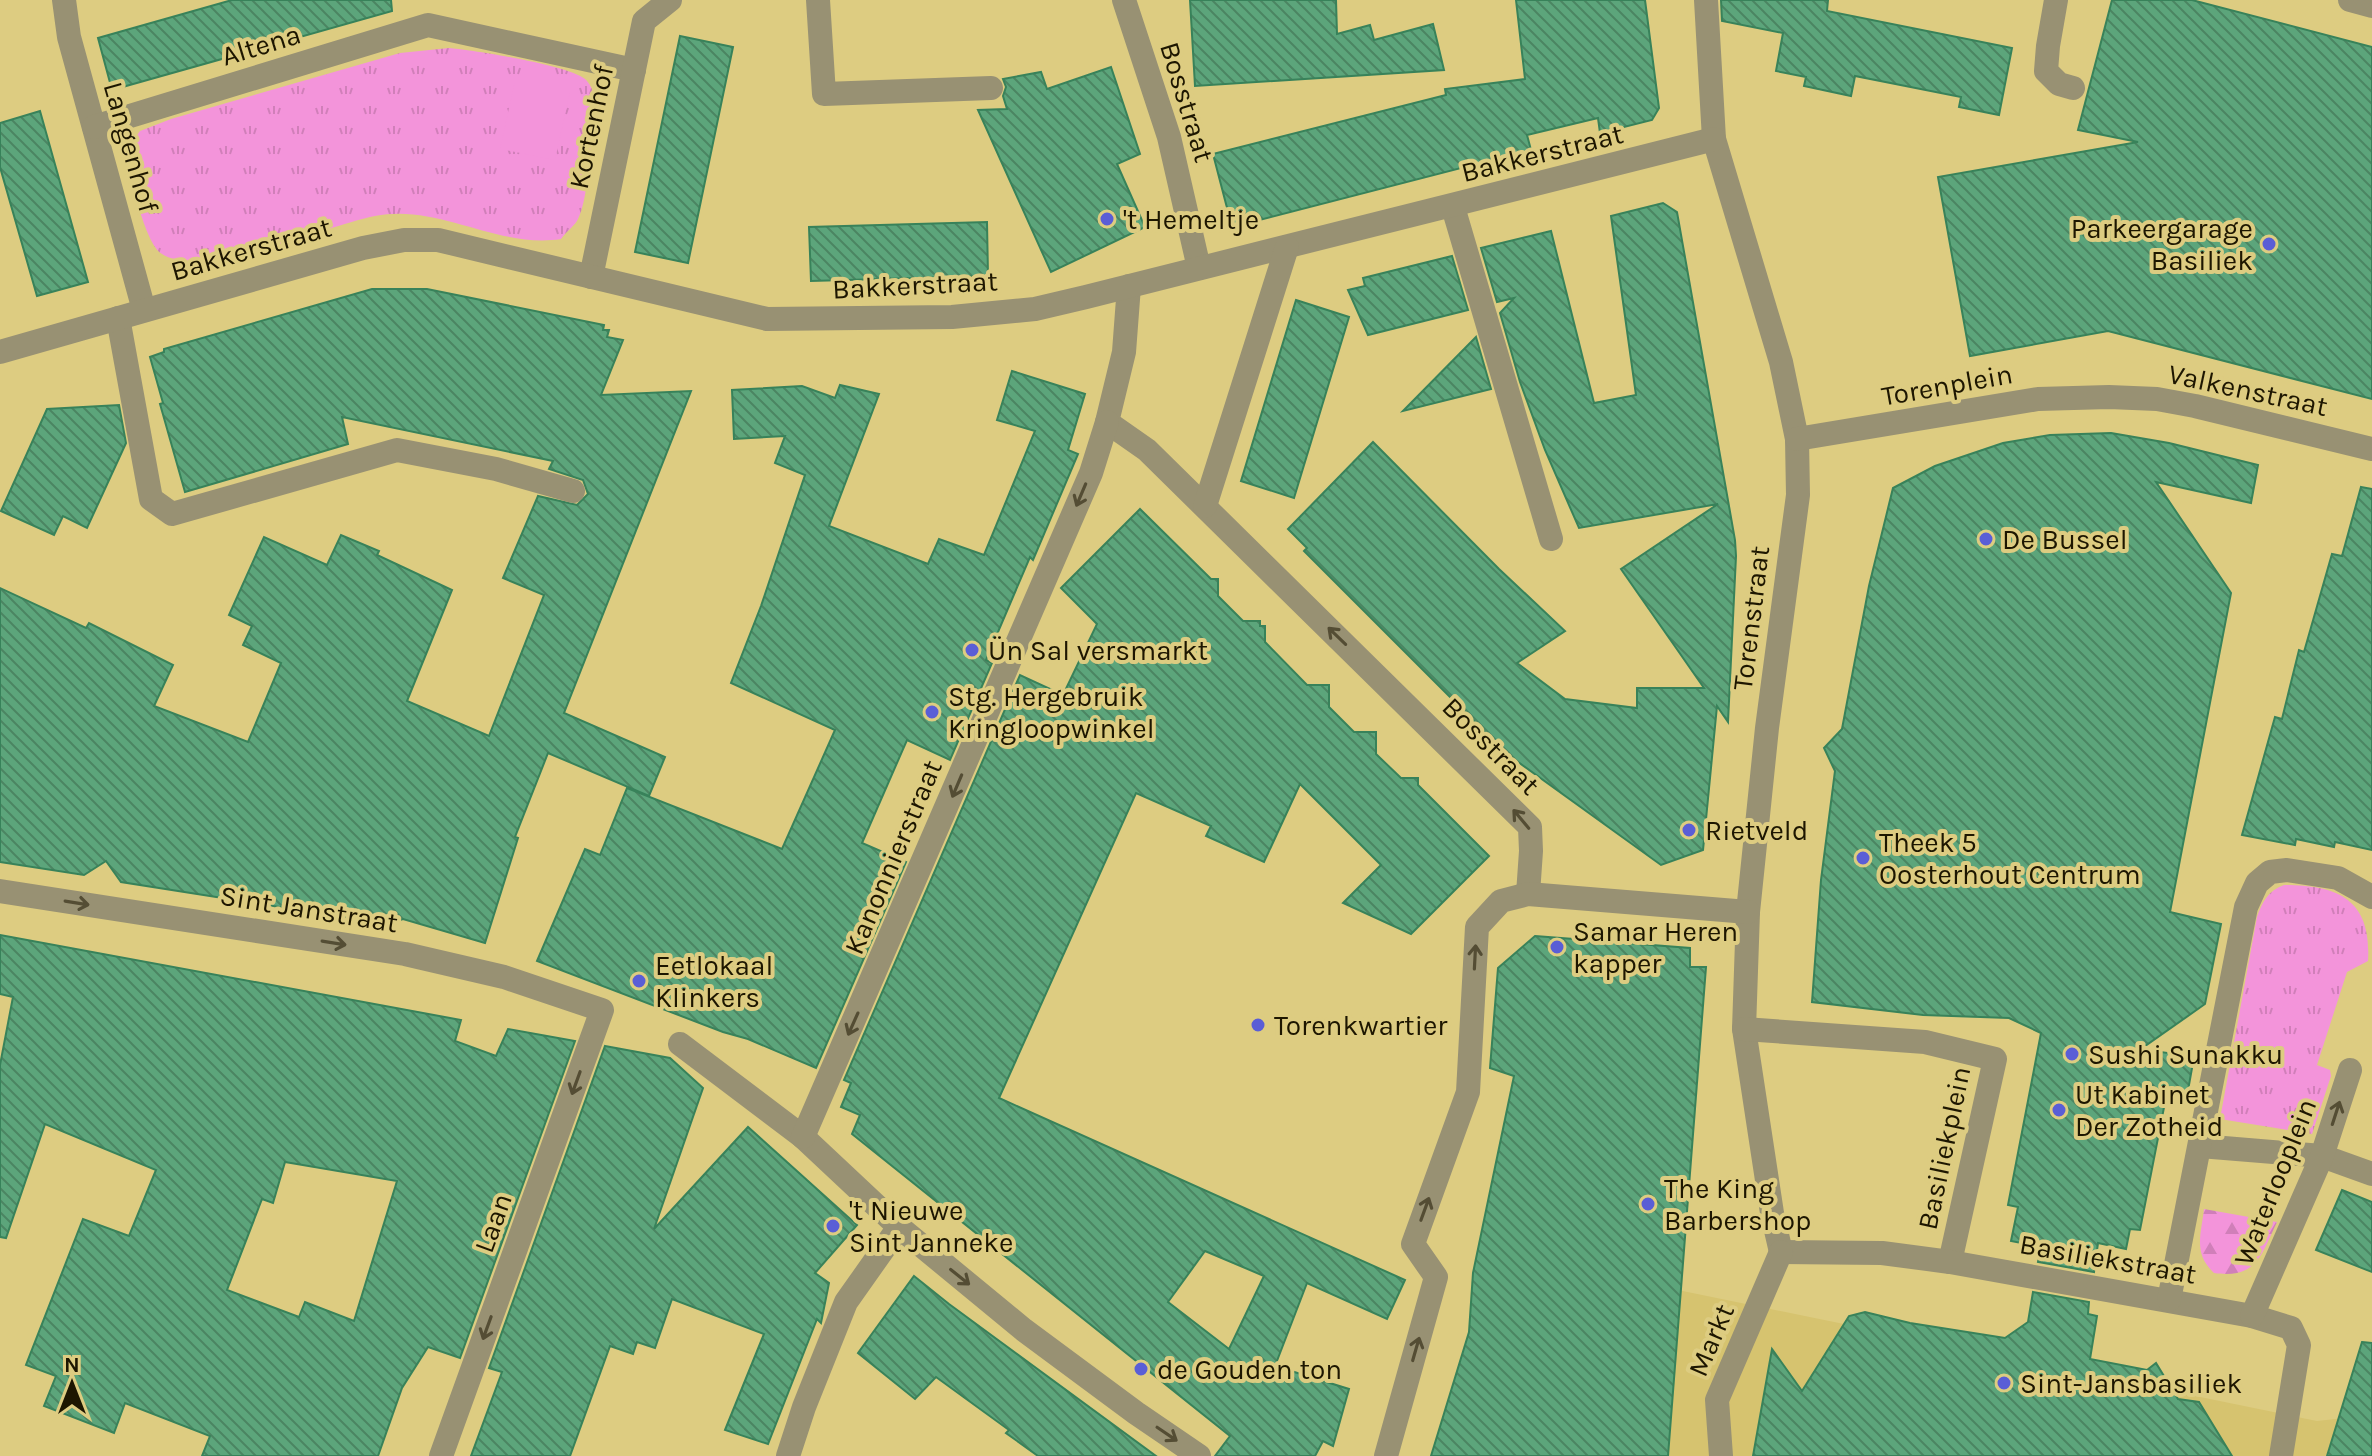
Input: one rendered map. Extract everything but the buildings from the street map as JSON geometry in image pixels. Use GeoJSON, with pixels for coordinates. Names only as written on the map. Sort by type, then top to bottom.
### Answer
{"type":"FeatureCollection","features":[{"type":"Feature","properties":{"kind":"street","name":"Langenhof"},"geometry":{"type":"LineString","coordinates":[[64,0],[69,37],[144,310]]}},
{"type":"Feature","properties":{"kind":"street","name":"Kortenhof"},"geometry":{"type":"LineString","coordinates":[[591,277],[644,21],[670,0]]}},
{"type":"Feature","properties":{"kind":"street"},"geometry":{"type":"LineString","coordinates":[[818,0],[824,94],[991,88]]}},
{"type":"Feature","properties":{"kind":"street","name":"Bosstraat"},"geometry":{"type":"LineString","coordinates":[[1124,0],[1169,137],[1199,268]]}},
{"type":"Feature","properties":{"kind":"street","name":"Torenstraat"},"geometry":{"type":"LineString","coordinates":[[1706,0],[1714,139],[1781,362],[1797,439],[1798,495],[1767,728],[1748,912],[1744,1029],[1772,1213],[1781,1252]]}},
{"type":"Feature","properties":{"kind":"street"},"geometry":{"type":"LineString","coordinates":[[2056,0],[2046,71],[2059,84],[2073,88]]}},
{"type":"Feature","properties":{"kind":"street"},"geometry":{"type":"LineString","coordinates":[[2350,0],[2372,6]]}},
{"type":"Feature","properties":{"kind":"street","name":"Altena"},"geometry":{"type":"LineString","coordinates":[[94,127],[428,25],[634,70]]}},
{"type":"Feature","properties":{"kind":"street","name":"Bakkerstraat"},"geometry":{"type":"LineString","coordinates":[[0,352],[363,248],[404,240],[438,240],[767,319],[952,317],[1035,309],[1453,207],[1714,139]]}},
{"type":"Feature","properties":{"kind":"street"},"geometry":{"type":"LineString","coordinates":[[1453,207],[1551,539]]}},
{"type":"Feature","properties":{"kind":"street"},"geometry":{"type":"LineString","coordinates":[[1205,506],[1287,247]]}},
{"type":"Feature","properties":{"kind":"street"},"geometry":{"type":"LineString","coordinates":[[1107,422],[1124,352],[1129,286]]}},
{"type":"Feature","properties":{"kind":"street"},"geometry":{"type":"LineString","coordinates":[[118,318],[151,499],[172,514],[397,450],[496,469],[573,491]]}},
{"type":"Feature","properties":{"kind":"street","name":"Torenplein"},"geometry":{"type":"LineString","coordinates":[[1797,439],[2038,399],[2109,397]]}},
{"type":"Feature","properties":{"kind":"street","name":"Valkenstraat"},"geometry":{"type":"LineString","coordinates":[[2109,397],[2157,399],[2195,406],[2372,449]]}},
{"type":"Feature","properties":{"kind":"street","name":"Bosstraat"},"geometry":{"type":"LineString","coordinates":[[1107,422],[1147,450],[1530,827],[1528,894]]}},
{"type":"Feature","properties":{"kind":"street","name":"Kanonnierstraat"},"geometry":{"type":"LineString","coordinates":[[803,1137],[1091,473],[1107,422]]}},
{"type":"Feature","properties":{"kind":"street"},"geometry":{"type":"LineString","coordinates":[[2169,1300],[2246,907],[2257,883],[2270,872],[2287,870],[2338,878],[2372,897]]}},
{"type":"Feature","properties":{"kind":"street","name":"Sint Janstraat"},"geometry":{"type":"LineString","coordinates":[[0,891],[405,954],[504,977],[602,1010]]}},
{"type":"Feature","properties":{"kind":"street"},"geometry":{"type":"LineString","coordinates":[[1386,1456],[1436,1277],[1413,1244],[1468,1092],[1477,927],[1501,901],[1528,894],[1748,912]]}},
{"type":"Feature","properties":{"kind":"street","name":"Laan"},"geometry":{"type":"LineString","coordinates":[[441,1456],[602,1010]]}},
{"type":"Feature","properties":{"kind":"street","name":"Basiliekplein"},"geometry":{"type":"LineString","coordinates":[[1744,1029],[1925,1042],[1995,1059],[1950,1262]]}},
{"type":"Feature","properties":{"kind":"street"},"geometry":{"type":"LineString","coordinates":[[680,1044],[803,1137],[899,1227],[1024,1330],[1199,1456]]}},
{"type":"Feature","properties":{"kind":"street","name":"Waterlooplein"},"geometry":{"type":"LineString","coordinates":[[2252,1316],[2322,1156],[2350,1070]]}},
{"type":"Feature","properties":{"kind":"street"},"geometry":{"type":"LineString","coordinates":[[2200,1146],[2322,1156],[2372,1174]]}},
{"type":"Feature","properties":{"kind":"street"},"geometry":{"type":"LineString","coordinates":[[788,1456],[846,1302],[899,1227]]}},
{"type":"Feature","properties":{"kind":"street","name":"Basiliekstraat"},"geometry":{"type":"LineString","coordinates":[[1781,1252],[1882,1253],[1950,1262],[2252,1316],[2291,1328],[2299,1345],[2281,1456]]}},
{"type":"Feature","properties":{"kind":"street","name":"Markt"},"geometry":{"type":"LineString","coordinates":[[1721,1456],[1717,1400],[1781,1252]]}},
{"type":"Feature","properties":{"kind":"shaded area"},"geometry":{"type":"Polygon","coordinates":[[[1478,1249],[2317,1421],[2372,1415],[2372,1456],[1457,1456],[1478,1249]]]}},
{"type":"Feature","properties":{"kind":"green space"},"geometry":{"type":"Polygon","coordinates":[[[449,48],[564,70],[579,75],[592,89],[596,116],[585,198],[577,221],[561,239],[514,238],[445,220],[399,214],[354,221],[266,248],[206,260],[181,260],[162,254],[155,247],[139,207],[126,151],[140,131],[171,119],[400,53],[449,48]]]}},
{"type":"Feature","properties":{"kind":"green space"},"geometry":{"type":"Polygon","coordinates":[[[515,81],[570,92],[555,160],[500,149],[515,81]]]}},
{"type":"Feature","properties":{"kind":"green space"},"geometry":{"type":"Polygon","coordinates":[[[2284,885],[2320,888],[2347,899],[2357,909],[2368,940],[2368,961],[2347,972],[2317,1065],[2330,1070],[2331,1076],[2312,1134],[2220,1119],[2257,917],[2267,897],[2284,885]]]}},
{"type":"Feature","properties":{"kind":"green space"},"geometry":{"type":"Polygon","coordinates":[[[2204,1209],[2277,1222],[2256,1262],[2240,1272],[2228,1274],[2214,1273],[2207,1266],[2201,1251],[2200,1235],[2204,1209]]]}},
{"type":"Feature","properties":{"kind":"place","name":"'t Hemeltje"},"geometry":{"type":"Point","coordinates":[1107,219]}},
{"type":"Feature","properties":{"kind":"place","name":"Parkeergarage Basiliek"},"geometry":{"type":"Point","coordinates":[2269,244]}},
{"type":"Feature","properties":{"kind":"place","name":"De Bussel"},"geometry":{"type":"Point","coordinates":[1986,539]}},
{"type":"Feature","properties":{"kind":"place","name":"Ün Sal versmarkt"},"geometry":{"type":"Point","coordinates":[972,650]}},
{"type":"Feature","properties":{"kind":"place","name":"Stg. Hergebruik Kringloopwinkel"},"geometry":{"type":"Point","coordinates":[932,712]}},
{"type":"Feature","properties":{"kind":"place","name":"Rietveld"},"geometry":{"type":"Point","coordinates":[1689,830]}},
{"type":"Feature","properties":{"kind":"place","name":"Theek 5 Oosterhout Centrum"},"geometry":{"type":"Point","coordinates":[1863,858]}},
{"type":"Feature","properties":{"kind":"place","name":"Samar Heren kapper"},"geometry":{"type":"Point","coordinates":[1557,947]}},
{"type":"Feature","properties":{"kind":"place","name":"Eetlokaal Klinkers"},"geometry":{"type":"Point","coordinates":[639,981]}},
{"type":"Feature","properties":{"kind":"place","name":"Torenkwartier"},"geometry":{"type":"Point","coordinates":[1258,1025]}},
{"type":"Feature","properties":{"kind":"place","name":"Sushi Sunakku"},"geometry":{"type":"Point","coordinates":[2072,1054]}},
{"type":"Feature","properties":{"kind":"place","name":"Ut Kabinet Der Zotheid"},"geometry":{"type":"Point","coordinates":[2059,1110]}},
{"type":"Feature","properties":{"kind":"place","name":"The King Barbershop"},"geometry":{"type":"Point","coordinates":[1648,1204]}},
{"type":"Feature","properties":{"kind":"place","name":"'t Nieuwe Sint Janneke"},"geometry":{"type":"Point","coordinates":[833,1226]}},
{"type":"Feature","properties":{"kind":"place","name":"de Gouden ton"},"geometry":{"type":"Point","coordinates":[1141,1369]}},
{"type":"Feature","properties":{"kind":"place","name":"Sint-Jansbasiliek"},"geometry":{"type":"Point","coordinates":[2004,1383]}}]}
